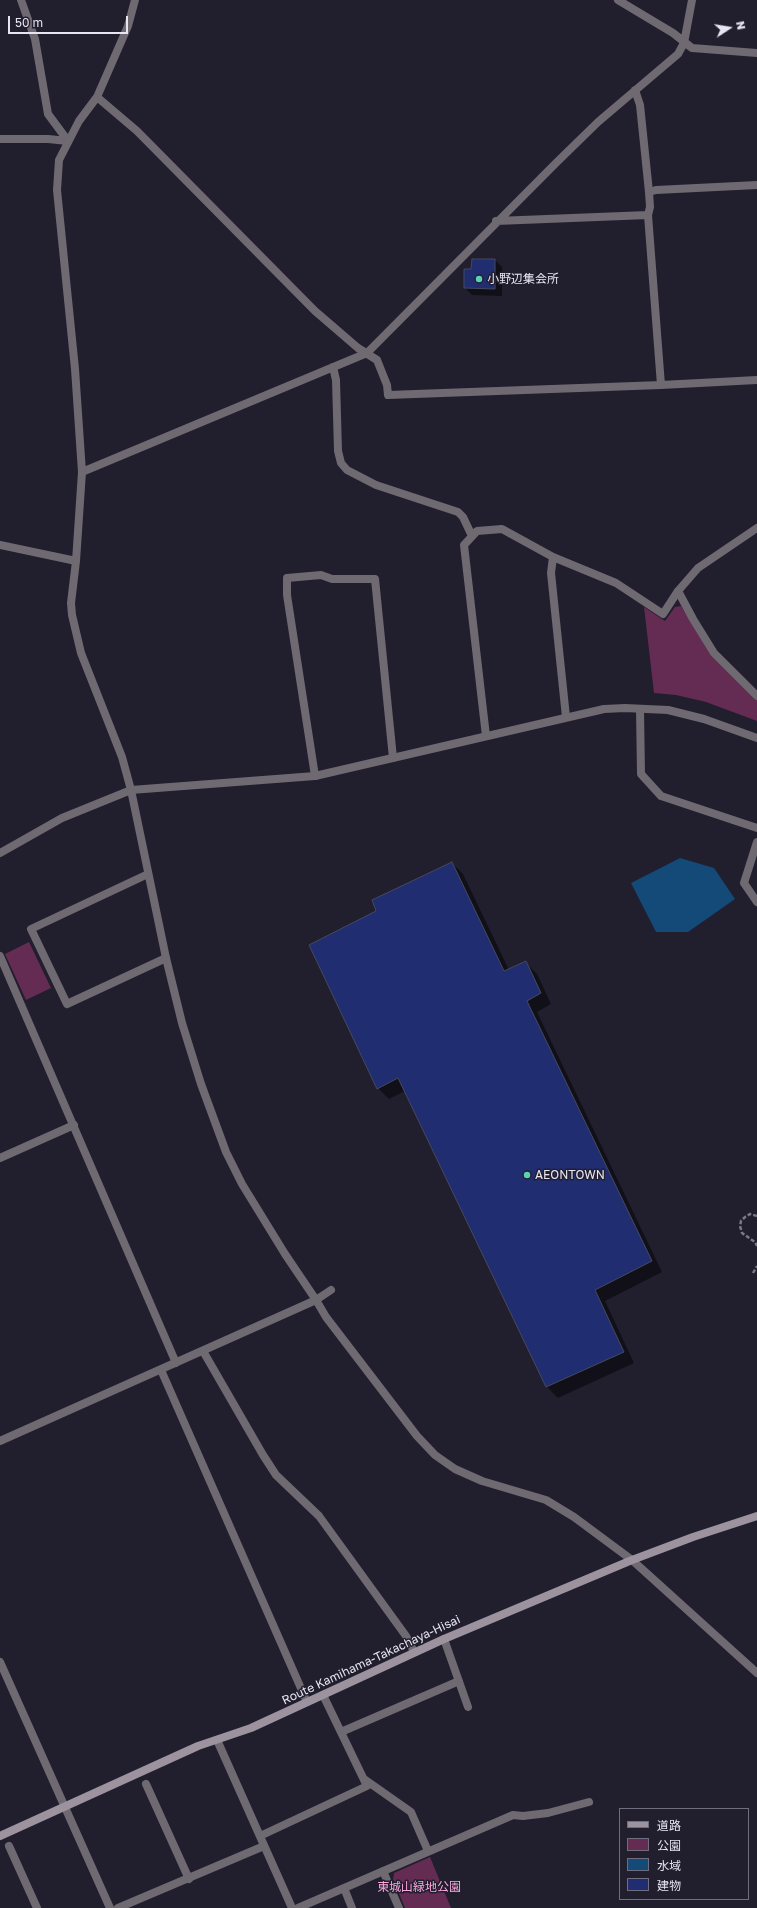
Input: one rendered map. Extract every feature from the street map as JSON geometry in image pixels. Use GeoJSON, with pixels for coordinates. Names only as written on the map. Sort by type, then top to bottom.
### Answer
{"type":"FeatureCollection","features":[{"type":"Feature","properties":{"kind":"main road","name":"Route Kamihama-Takachaya-Hisai"},"geometry":{"type":"LineString","coordinates":[[0,1836],[198,1746],[252,1728],[444,1639],[632,1560],[693,1537],[757,1516]]}},
{"type":"Feature","properties":{"kind":"street"},"geometry":{"type":"LineString","coordinates":[[21,0],[35,40],[48,114],[68,141]]}},
{"type":"Feature","properties":{"kind":"street"},"geometry":{"type":"LineString","coordinates":[[135,0],[128,26],[97,97],[68,141],[59,160],[57,190],[75,369],[82,472],[76,561],[71,603],[72,615],[81,653],[122,757],[131,790],[166,958],[182,1023],[226,1152],[246,1190],[326,1317],[417,1436],[435,1455],[455,1469],[482,1481],[546,1500],[561,1508],[632,1560],[757,1673]]}},
{"type":"Feature","properties":{"kind":"street"},"geometry":{"type":"LineString","coordinates":[[618,0],[673,33],[692,48],[757,53]]}},
{"type":"Feature","properties":{"kind":"street"},"geometry":{"type":"LineString","coordinates":[[82,472],[367,353],[496,221],[598,122],[678,54],[684,43],[692,0]]}},
{"type":"Feature","properties":{"kind":"street"},"geometry":{"type":"LineString","coordinates":[[636,90],[640,105],[649,192],[650,207],[648,215],[662,385]]}},
{"type":"Feature","properties":{"kind":"street"},"geometry":{"type":"LineString","coordinates":[[97,97],[137,130],[315,311],[358,348],[376,360],[388,395],[757,380]]}},
{"type":"Feature","properties":{"kind":"street"},"geometry":{"type":"LineString","coordinates":[[0,138],[68,141]]}},
{"type":"Feature","properties":{"kind":"street"},"geometry":{"type":"LineString","coordinates":[[649,192],[656,190],[757,185]]}},
{"type":"Feature","properties":{"kind":"street"},"geometry":{"type":"LineString","coordinates":[[496,221],[648,215]]}},
{"type":"Feature","properties":{"kind":"street"},"geometry":{"type":"LineString","coordinates":[[333,367],[336,380],[338,451],[341,464],[347,470],[376,485],[458,512],[464,517],[472,536]]}},
{"type":"Feature","properties":{"kind":"street"},"geometry":{"type":"LineString","coordinates":[[486,736],[464,545],[477,531],[502,529],[553,557],[616,582],[663,614],[678,591],[698,568],[757,528]]}},
{"type":"Feature","properties":{"kind":"street"},"geometry":{"type":"LineString","coordinates":[[0,545],[76,561]]}},
{"type":"Feature","properties":{"kind":"street"},"geometry":{"type":"LineString","coordinates":[[553,557],[550,573],[566,717]]}},
{"type":"Feature","properties":{"kind":"street"},"geometry":{"type":"LineString","coordinates":[[315,776],[287,595],[287,578],[321,575],[332,578],[375,579],[394,758]]}},
{"type":"Feature","properties":{"kind":"street"},"geometry":{"type":"LineString","coordinates":[[678,591],[714,653],[757,696]]}},
{"type":"Feature","properties":{"kind":"street"},"geometry":{"type":"LineString","coordinates":[[0,853],[62,818],[131,790],[315,776],[604,709],[668,710],[687,714],[757,738]]}},
{"type":"Feature","properties":{"kind":"street"},"geometry":{"type":"LineString","coordinates":[[640,709],[641,774],[661,796],[757,828]]}},
{"type":"Feature","properties":{"kind":"street"},"geometry":{"type":"LineString","coordinates":[[757,842],[744,883],[757,902]]}},
{"type":"Feature","properties":{"kind":"street"},"geometry":{"type":"LineString","coordinates":[[148,874],[31,929],[67,1004],[166,958]]}},
{"type":"Feature","properties":{"kind":"street"},"geometry":{"type":"LineString","coordinates":[[0,956],[176,1363]]}},
{"type":"Feature","properties":{"kind":"street"},"geometry":{"type":"LineString","coordinates":[[0,1158],[74,1125]]}},
{"type":"Feature","properties":{"kind":"street"},"geometry":{"type":"LineString","coordinates":[[0,1441],[316,1300],[331,1290]]}},
{"type":"Feature","properties":{"kind":"street"},"geometry":{"type":"LineString","coordinates":[[203,1351],[276,1475],[319,1516],[406,1636],[414,1652]]}},
{"type":"Feature","properties":{"kind":"street"},"geometry":{"type":"LineString","coordinates":[[161,1370],[307,1702]]}},
{"type":"Feature","properties":{"kind":"street"},"geometry":{"type":"LineString","coordinates":[[444,1639],[468,1707]]}},
{"type":"Feature","properties":{"kind":"street"},"geometry":{"type":"LineString","coordinates":[[0,1662],[110,1908]]}},
{"type":"Feature","properties":{"kind":"street"},"geometry":{"type":"LineString","coordinates":[[341,1732],[459,1681]]}},
{"type":"Feature","properties":{"kind":"street"},"geometry":{"type":"LineString","coordinates":[[260,1836],[367,1786],[323,1695]]}},
{"type":"Feature","properties":{"kind":"street"},"geometry":{"type":"LineString","coordinates":[[217,1740],[292,1908]]}},
{"type":"Feature","properties":{"kind":"street"},"geometry":{"type":"LineString","coordinates":[[364,1779],[411,1812],[428,1851]]}},
{"type":"Feature","properties":{"kind":"street"},"geometry":{"type":"LineString","coordinates":[[146,1784],[189,1879]]}},
{"type":"Feature","properties":{"kind":"street"},"geometry":{"type":"LineString","coordinates":[[298,1908],[513,1815],[523,1816],[548,1813],[589,1802]]}},
{"type":"Feature","properties":{"kind":"street"},"geometry":{"type":"LineString","coordinates":[[9,1846],[37,1908]]}},
{"type":"Feature","properties":{"kind":"street"},"geometry":{"type":"LineString","coordinates":[[118,1908],[264,1846]]}},
{"type":"Feature","properties":{"kind":"street"},"geometry":{"type":"LineString","coordinates":[[383,1871],[399,1908]]}},
{"type":"Feature","properties":{"kind":"street"},"geometry":{"type":"LineString","coordinates":[[344,1888],[352,1908]]}},
{"type":"Feature","properties":{"kind":"path"},"geometry":{"type":"LineString","coordinates":[[757,1216],[750,1214],[741,1221],[740,1226],[742,1232],[755,1242],[757,1246]]}},
{"type":"Feature","properties":{"kind":"path"},"geometry":{"type":"LineString","coordinates":[[753,1273],[757,1266]]}},
{"type":"Feature","properties":{"kind":"green space"},"geometry":{"type":"Polygon","coordinates":[[[681,606],[712,656],[757,700],[757,721],[706,702],[676,695],[654,693],[644,607],[665,621],[675,607],[681,606]]]}},
{"type":"Feature","properties":{"kind":"green space"},"geometry":{"type":"Polygon","coordinates":[[[29,942],[51,988],[26,1000],[5,954],[29,942]]]}},
{"type":"Feature","properties":{"kind":"green space","name":"東城山緑地公園"},"geometry":{"type":"Polygon","coordinates":[[[430,1857],[451,1908],[405,1908],[393,1879],[394,1873],[430,1857]]]}},
{"type":"Feature","properties":{"kind":"water"},"geometry":{"type":"Polygon","coordinates":[[[680,858],[714,868],[735,899],[688,932],[656,932],[631,883],[680,858]]]}},
{"type":"Feature","properties":{"kind":"building","name":"小野辺集会所"},"geometry":{"type":"Polygon","coordinates":[[[472,259],[495,259],[495,289],[464,288],[464,269],[471,269],[472,259]]]}},
{"type":"Feature","properties":{"kind":"building","name":"AEONTOWN"},"geometry":{"type":"Polygon","coordinates":[[[452,862],[504,971],[526,961],[541,993],[527,1001],[652,1261],[595,1290],[624,1352],[546,1387],[398,1078],[377,1089],[309,945],[376,911],[372,900],[452,862]]]}},
{"type":"Feature","properties":{"kind":"place","name":"小野辺集会所"},"geometry":{"type":"Point","coordinates":[479,279]}},
{"type":"Feature","properties":{"kind":"place","name":"AEONTOWN"},"geometry":{"type":"Point","coordinates":[527,1175]}}]}
